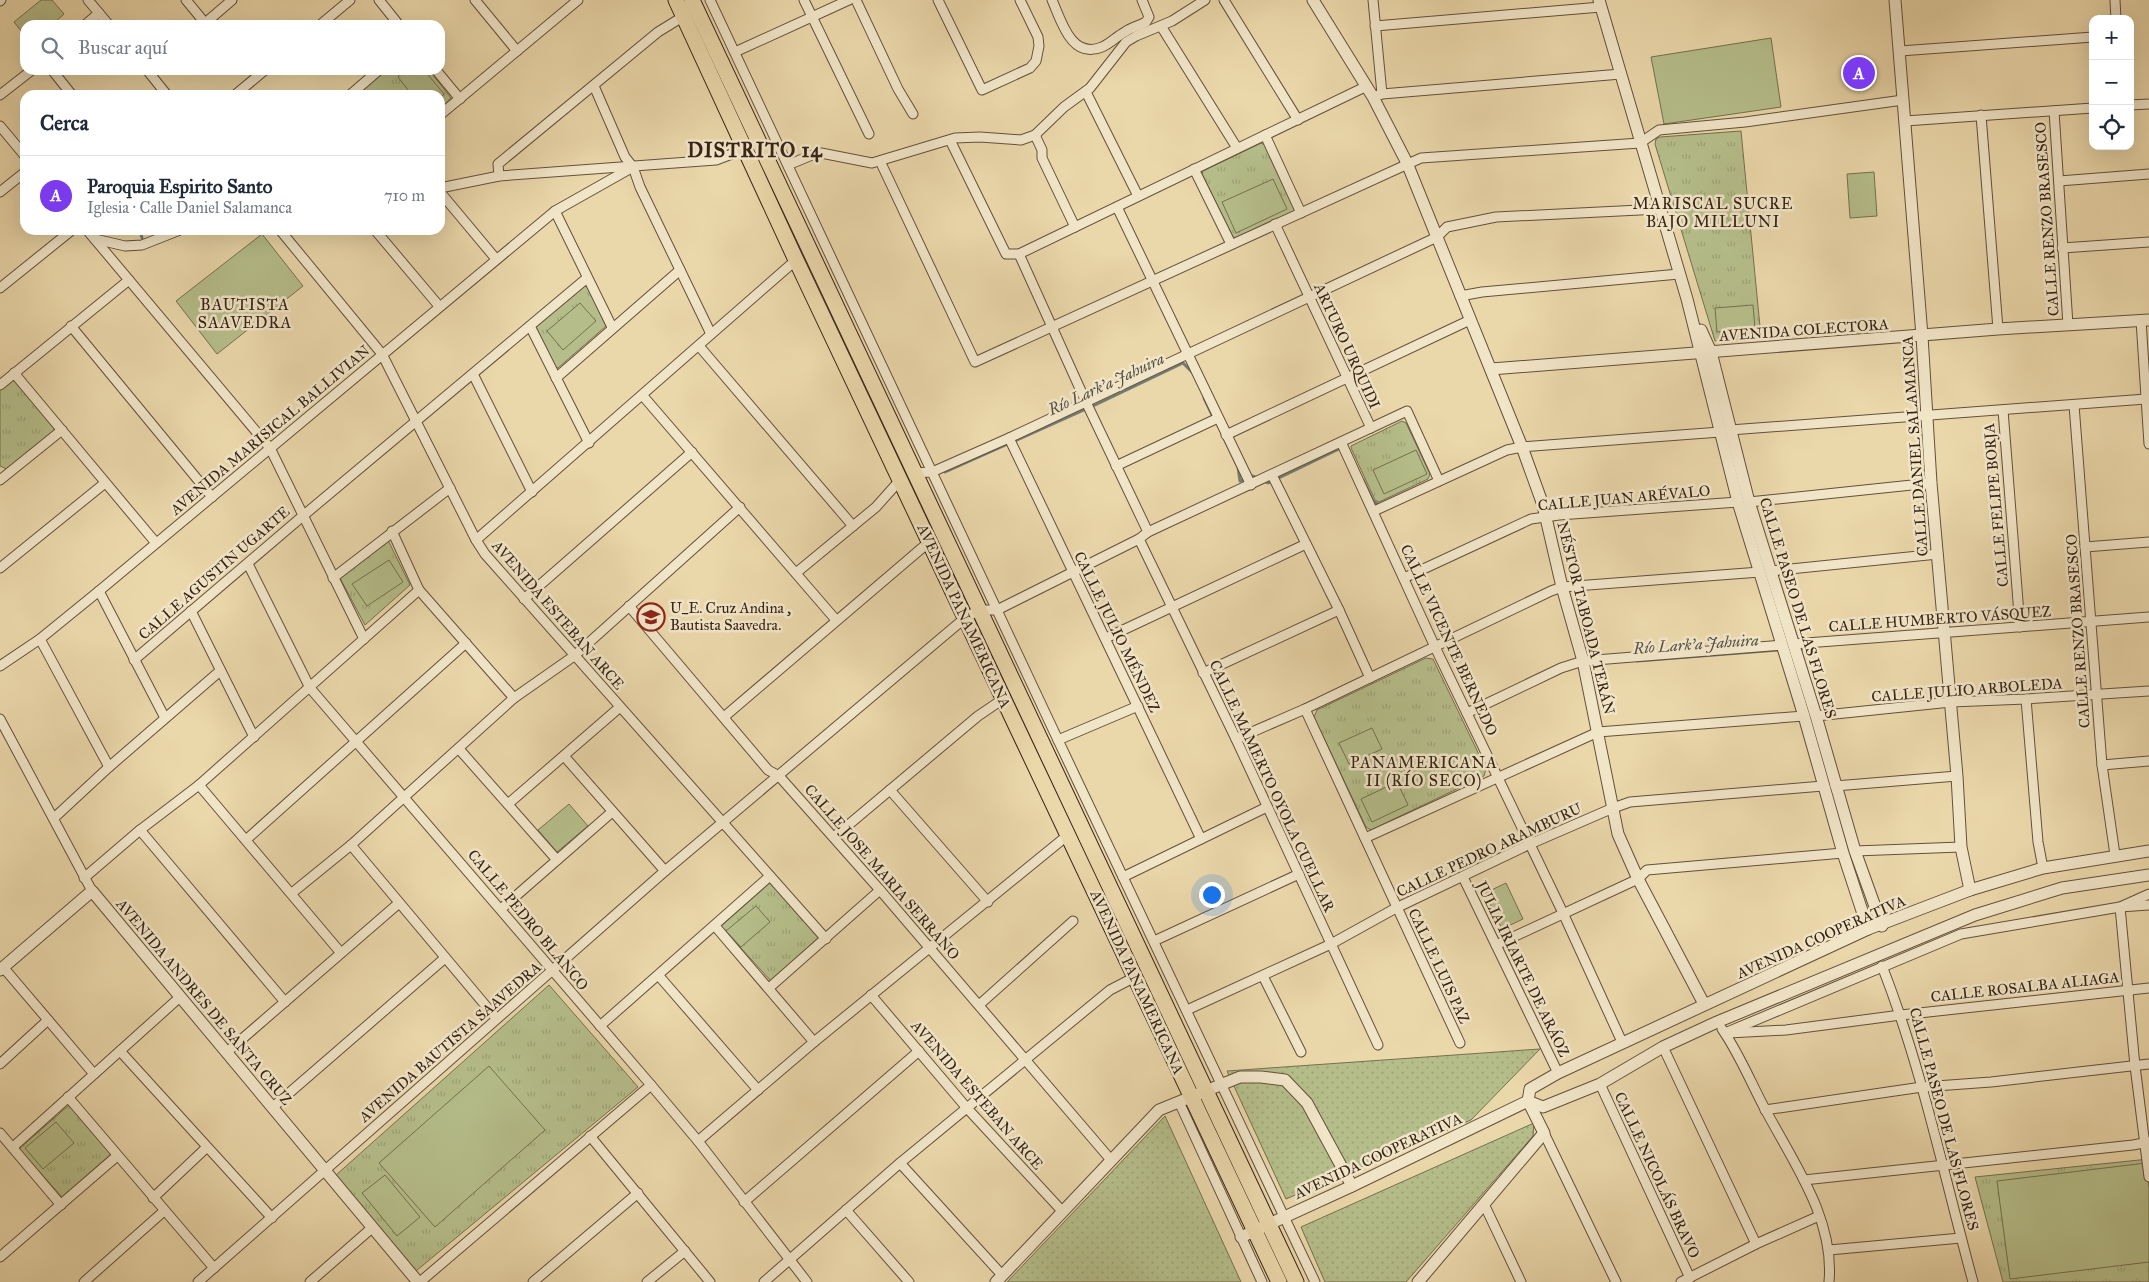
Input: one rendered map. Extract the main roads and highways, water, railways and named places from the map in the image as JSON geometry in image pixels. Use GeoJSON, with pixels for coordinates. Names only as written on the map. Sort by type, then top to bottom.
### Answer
{"type":"FeatureCollection","features":[{"type":"Feature","properties":{"kind":"highway","name":"AVENIDA PANAMERICANA"},"geometry":{"type":"LineString","coordinates":[[676,0],[796,260],[1135,978],[1185,1100],[1254,1231]]}},
{"type":"Feature","properties":{"kind":"highway","name":"AVENIDA PANAMERICANA"},"geometry":{"type":"LineString","coordinates":[[692,0],[1206,1091],[1254,1231]]}},
{"type":"Feature","properties":{"kind":"highway"},"geometry":{"type":"LineString","coordinates":[[1254,1231],[1279,1282]]}},
{"type":"Feature","properties":{"kind":"highway"},"geometry":{"type":"LineString","coordinates":[[1254,1231],[1296,1282]]}},
{"type":"Feature","properties":{"kind":"waterway","name":"Río Lark’a Jahuira"},"geometry":{"type":"LineString","coordinates":[[945,472],[1095,405],[1183,363],[1192,372]]}},
{"type":"Feature","properties":{"kind":"waterway","name":"Río Lark’a Jahuira"},"geometry":{"type":"LineString","coordinates":[[1204,398],[1214,419]]}},
{"type":"Feature","properties":{"kind":"waterway","name":"Río Lark’a Jahuira"},"geometry":{"type":"LineString","coordinates":[[1225,440],[1238,467],[1240,481],[1253,476],[1268,483],[1341,448]]}},
{"type":"Feature","properties":{"kind":"waterway","name":"Río Lark’a Jahuira"},"geometry":{"type":"LineString","coordinates":[[1363,480],[1373,501],[1378,504]]}},
{"type":"Feature","properties":{"kind":"waterway","name":"Río Lark’a Jahuira"},"geometry":{"type":"LineString","coordinates":[[1797,649],[1806,649]]}},
{"type":"Feature","properties":{"kind":"waterway","name":"Río Lark’a Jahuira"},"geometry":{"type":"LineString","coordinates":[[1637,661],[1778,650]]}},
{"type":"Feature","properties":{"kind":"place","name":"Paroquia Espirito Santo"},"geometry":{"type":"Point","coordinates":[1859,73]}},
{"type":"Feature","properties":{"kind":"place","name":"U_E. Cruz Andina , Bautista Saavedra."},"geometry":{"type":"Point","coordinates":[651,617]}},
{"type":"Feature","properties":{"kind":"district","name":"DISTRITO 14"},"geometry":{"type":"Point","coordinates":[755,150]}},
{"type":"Feature","properties":{"kind":"district","name":"MARISCAL SUCRE BAJO MILLUNI"},"geometry":{"type":"Point","coordinates":[1713,212]}},
{"type":"Feature","properties":{"kind":"district","name":"BAUTISTA SAAVEDRA"},"geometry":{"type":"Point","coordinates":[245,313]}},
{"type":"Feature","properties":{"kind":"district","name":"PANAMERICANA II (RÍO SECO)"},"geometry":{"type":"Point","coordinates":[1424,771]}}]}
